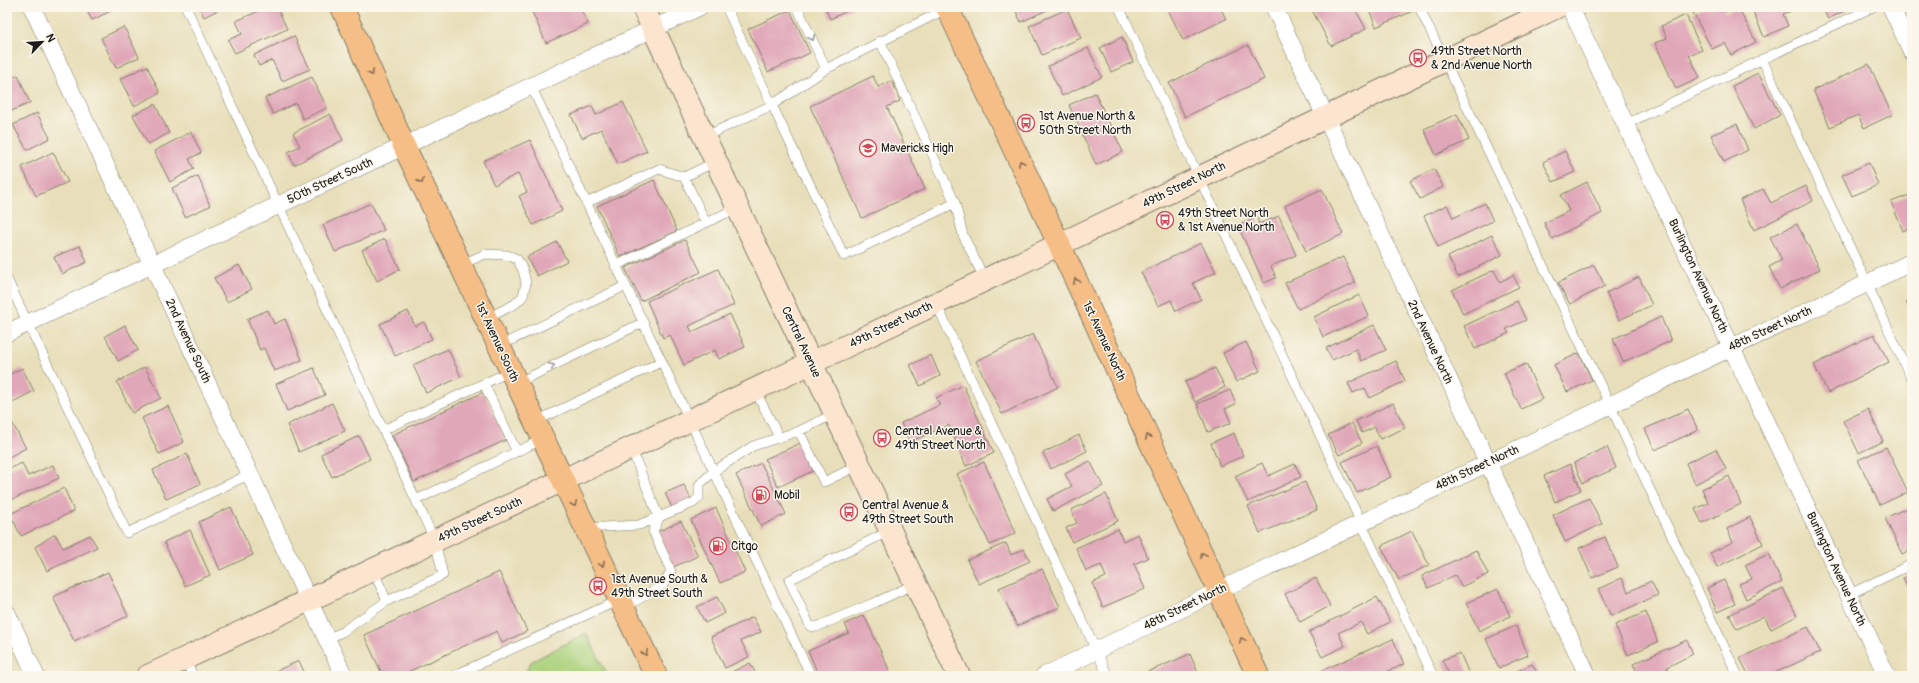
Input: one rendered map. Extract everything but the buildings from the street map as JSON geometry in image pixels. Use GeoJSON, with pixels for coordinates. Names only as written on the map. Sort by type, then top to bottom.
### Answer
{"type":"FeatureCollection","features":[{"type":"Feature","properties":{"kind":"main road","name":"1st Avenue South"},"geometry":{"type":"LineString","coordinates":[[342,7],[404,146],[656,676]]}},
{"type":"Feature","properties":{"kind":"main road","name":"Central Avenue"},"geometry":{"type":"LineString","coordinates":[[643,7],[959,676]]}},
{"type":"Feature","properties":{"kind":"main road","name":"49th Street North"},"geometry":{"type":"LineString","coordinates":[[811,363],[1557,7]]}},
{"type":"Feature","properties":{"kind":"main road","name":"1st Avenue North"},"geometry":{"type":"LineString","coordinates":[[947,8],[1059,244],[1220,590],[1258,676]]}},
{"type":"Feature","properties":{"kind":"main road","name":"49th Street South"},"geometry":{"type":"LineString","coordinates":[[148,676],[189,667],[309,600],[811,363]]}},
{"type":"Feature","properties":{"kind":"street","name":"2nd Avenue South"},"geometry":{"type":"LineString","coordinates":[[32,7],[344,676]]}},
{"type":"Feature","properties":{"kind":"street","name":"50th Street South"},"geometry":{"type":"LineString","coordinates":[[7,333],[699,7]]}},
{"type":"Feature","properties":{"kind":"street","name":"2nd Avenue North"},"geometry":{"type":"LineString","coordinates":[[1274,7],[1588,676]]}},
{"type":"Feature","properties":{"kind":"street","name":"Burlington Avenue North"},"geometry":{"type":"LineString","coordinates":[[1570,7],[1887,676]]}},
{"type":"Feature","properties":{"kind":"street"},"geometry":{"type":"LineString","coordinates":[[1891,7],[1912,52]]}},
{"type":"Feature","properties":{"kind":"street","name":"48th Street North"},"geometry":{"type":"LineString","coordinates":[[1044,676],[1360,523],[1912,262]]}},
{"type":"Feature","properties":{"kind":"street"},"geometry":{"type":"LineString","coordinates":[[7,613],[36,676]]}},
{"type":"Feature","properties":{"kind":"lane"},"geometry":{"type":"LineString","coordinates":[[186,7],[435,541],[443,575],[387,601],[342,632],[327,639]]}},
{"type":"Feature","properties":{"kind":"lane"},"geometry":{"type":"LineString","coordinates":[[726,7],[844,256],[955,203]]}},
{"type":"Feature","properties":{"kind":"lane"},"geometry":{"type":"LineString","coordinates":[[798,7],[826,69]]}},
{"type":"Feature","properties":{"kind":"lane"},"geometry":{"type":"LineString","coordinates":[[1119,7],[1432,676]]}},
{"type":"Feature","properties":{"kind":"lane"},"geometry":{"type":"LineString","coordinates":[[1419,7],[1738,676]]}},
{"type":"Feature","properties":{"kind":"lane"},"geometry":{"type":"LineString","coordinates":[[1626,124],[1873,7]]}},
{"type":"Feature","properties":{"kind":"lane"},"geometry":{"type":"LineString","coordinates":[[704,137],[772,105],[826,69],[947,8]]}},
{"type":"Feature","properties":{"kind":"lane"},"geometry":{"type":"LineString","coordinates":[[880,41],[955,203],[963,235],[985,280]]}},
{"type":"Feature","properties":{"kind":"lane"},"geometry":{"type":"LineString","coordinates":[[1762,59],[1912,380]]}},
{"type":"Feature","properties":{"kind":"lane"},"geometry":{"type":"LineString","coordinates":[[531,86],[688,421],[811,676]]}},
{"type":"Feature","properties":{"kind":"lane"},"geometry":{"type":"LineString","coordinates":[[586,203],[659,169],[684,177],[715,162]]}},
{"type":"Feature","properties":{"kind":"lane"},"geometry":{"type":"LineString","coordinates":[[684,177],[706,223]]}},
{"type":"Feature","properties":{"kind":"lane"},"geometry":{"type":"LineString","coordinates":[[616,266],[737,208]]}},
{"type":"Feature","properties":{"kind":"lane"},"geometry":{"type":"LineString","coordinates":[[460,265],[485,254],[507,255],[517,259],[523,270],[526,283],[523,296],[515,304],[486,319]]}},
{"type":"Feature","properties":{"kind":"lane"},"geometry":{"type":"LineString","coordinates":[[7,279],[127,533],[250,474]]}},
{"type":"Feature","properties":{"kind":"lane"},"geometry":{"type":"LineString","coordinates":[[499,346],[625,286]]}},
{"type":"Feature","properties":{"kind":"lane"},"geometry":{"type":"LineString","coordinates":[[936,303],[1108,676]]}},
{"type":"Feature","properties":{"kind":"lane"},"geometry":{"type":"LineString","coordinates":[[383,430],[484,384],[514,377],[642,323]]}},
{"type":"Feature","properties":{"kind":"lane"},"geometry":{"type":"LineString","coordinates":[[416,500],[517,452],[539,430],[661,362]]}},
{"type":"Feature","properties":{"kind":"lane"},"geometry":{"type":"LineString","coordinates":[[484,384],[517,452]]}},
{"type":"Feature","properties":{"kind":"lane"},"geometry":{"type":"LineString","coordinates":[[754,390],[779,437]]}},
{"type":"Feature","properties":{"kind":"lane"},"geometry":{"type":"LineString","coordinates":[[585,528],[639,525],[693,503],[699,498],[699,485],[713,472],[752,446],[799,431],[834,414]]}},
{"type":"Feature","properties":{"kind":"lane"},"geometry":{"type":"LineString","coordinates":[[799,431],[824,482],[859,465]]}},
{"type":"Feature","properties":{"kind":"lane"},"geometry":{"type":"LineString","coordinates":[[453,676],[663,585],[671,571],[653,530],[659,518],[632,448]]}},
{"type":"Feature","properties":{"kind":"lane"},"geometry":{"type":"LineString","coordinates":[[890,531],[789,580],[810,626],[816,627],[915,584]]}},
{"type":"Feature","properties":{"kind":"lane"},"geometry":{"type":"LineString","coordinates":[[1848,595],[1912,564]]}},
{"type":"Feature","properties":{"kind":"lane"},"geometry":{"type":"LineString","coordinates":[[373,570],[387,601]]}},
{"type":"Feature","properties":{"kind":"green space"},"geometry":{"type":"Polygon","coordinates":[[[586,633],[608,676],[524,676],[531,662],[586,633]]]}},
{"type":"Feature","properties":{"kind":"place","name":"49th Street North & 2nd Avenue North"},"geometry":{"type":"Point","coordinates":[1418,58]}},
{"type":"Feature","properties":{"kind":"place","name":"1st Avenue North & 50th Street North"},"geometry":{"type":"Point","coordinates":[1026,123]}},
{"type":"Feature","properties":{"kind":"place","name":"Mavericks High"},"geometry":{"type":"Point","coordinates":[868,148]}},
{"type":"Feature","properties":{"kind":"place","name":"49th Street North & 1st Avenue North"},"geometry":{"type":"Point","coordinates":[1165,220]}},
{"type":"Feature","properties":{"kind":"place","name":"Central Avenue & 49th Street North"},"geometry":{"type":"Point","coordinates":[882,438]}},
{"type":"Feature","properties":{"kind":"place","name":"Mobil"},"geometry":{"type":"Point","coordinates":[761,495]}},
{"type":"Feature","properties":{"kind":"place","name":"Central Avenue & 49th Street South"},"geometry":{"type":"Point","coordinates":[849,512]}},
{"type":"Feature","properties":{"kind":"place","name":"Citgo"},"geometry":{"type":"Point","coordinates":[718,546]}},
{"type":"Feature","properties":{"kind":"place","name":"1st Avenue South & 49th Street South"},"geometry":{"type":"Point","coordinates":[598,586]}}]}
